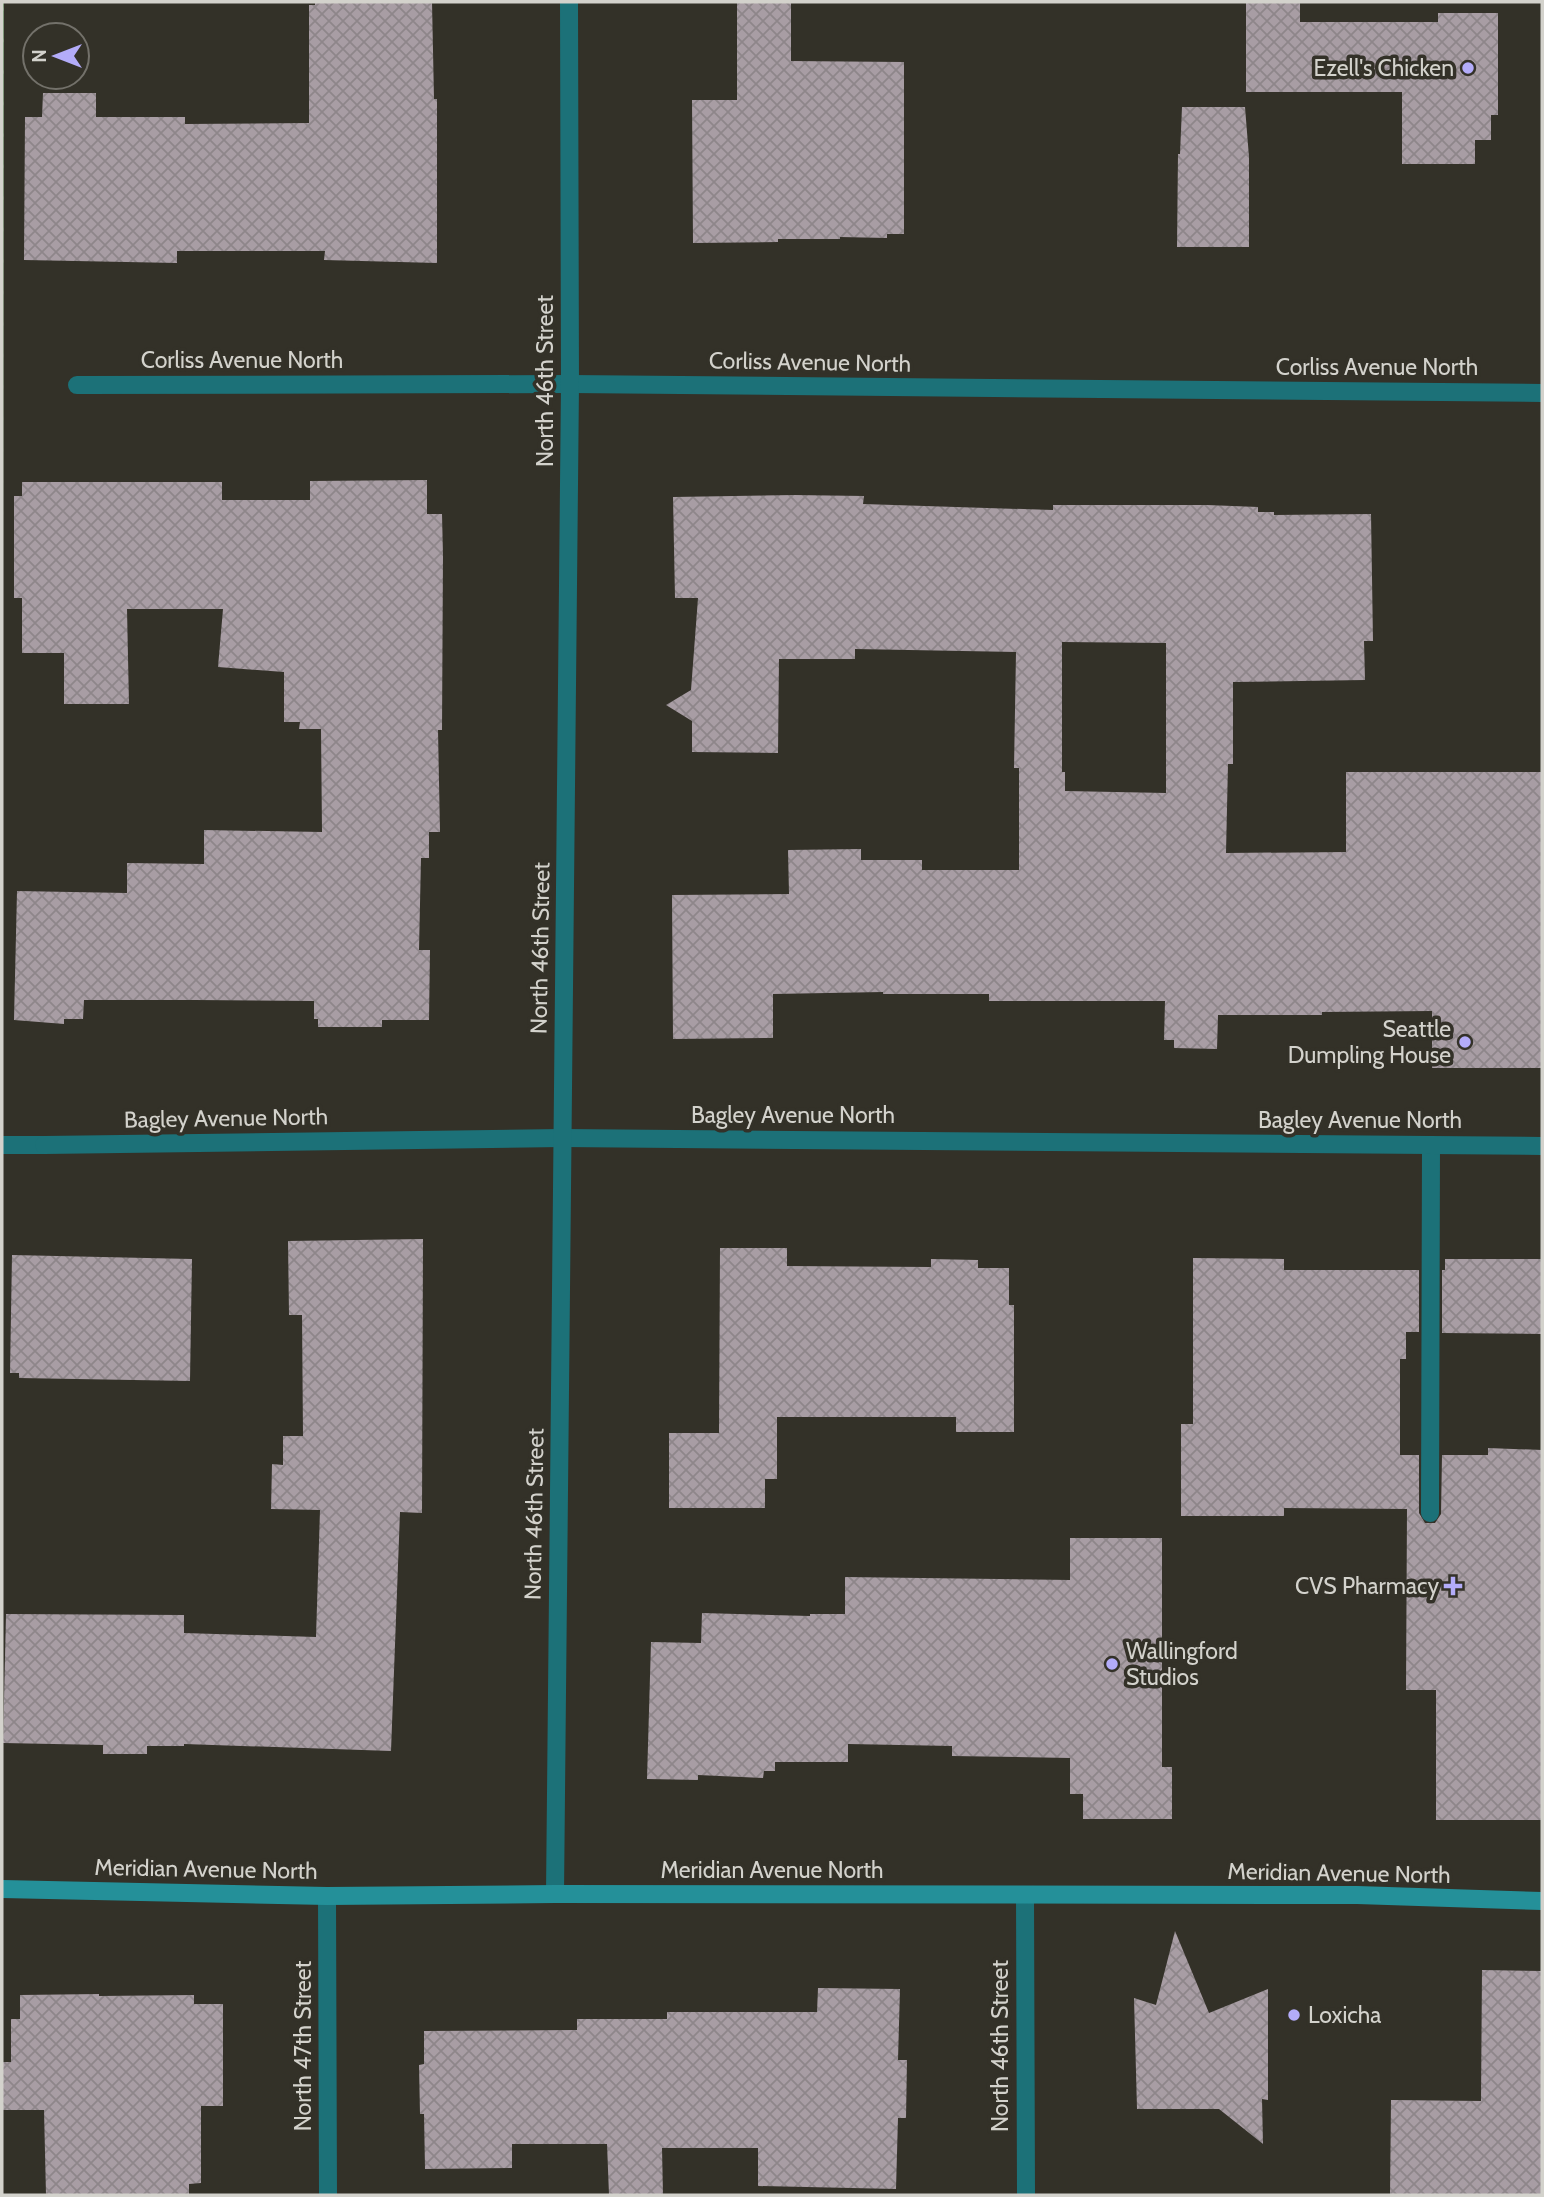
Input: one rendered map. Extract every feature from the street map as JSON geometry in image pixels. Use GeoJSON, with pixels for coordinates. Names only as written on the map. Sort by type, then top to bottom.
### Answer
{"type":"FeatureCollection","features":[{"type":"Feature","properties":{"kind":"street","name":"North 46th Street"},"geometry":{"type":"LineString","coordinates":[[555,1894],[570,384],[569,2]]}},
{"type":"Feature","properties":{"kind":"street","name":"Corliss Avenue North"},"geometry":{"type":"LineString","coordinates":[[77,385],[570,384],[1542,393]]}},
{"type":"Feature","properties":{"kind":"street","name":"Bagley Avenue North"},"geometry":{"type":"LineString","coordinates":[[2,1145],[562,1138],[1542,1146]]}},
{"type":"Feature","properties":{"kind":"street"},"geometry":{"type":"LineString","coordinates":[[1430,1513],[1431,1145]]}},
{"type":"Feature","properties":{"kind":"street","name":"Meridian Avenue North"},"geometry":{"type":"LineString","coordinates":[[2,1889],[327,1896],[1357,1895],[1542,1901]]}},
{"type":"Feature","properties":{"kind":"street","name":"North 47th Street"},"geometry":{"type":"LineString","coordinates":[[327,1896],[328,2195]]}},
{"type":"Feature","properties":{"kind":"street","name":"North 46th Street"},"geometry":{"type":"LineString","coordinates":[[1024,1896],[1026,2195]]}},
{"type":"Feature","properties":{"kind":"green space"},"geometry":{"type":"Polygon","coordinates":[[[2,2],[4,2],[2,1175],[2,2]]]}},
{"type":"Feature","properties":{"kind":"building"},"geometry":{"type":"Polygon","coordinates":[[[315,2],[432,2],[434,99],[437,99],[437,263],[324,260],[325,251],[177,251],[177,263],[24,260],[25,117],[42,117],[43,93],[96,93],[96,117],[185,117],[185,124],[309,123],[309,5],[315,5],[315,2]]]}},
{"type":"Feature","properties":{"kind":"building"},"geometry":{"type":"Polygon","coordinates":[[[737,2],[791,2],[791,61],[904,62],[904,234],[887,234],[887,238],[840,237],[778,239],[778,242],[693,243],[692,100],[737,100],[737,2]]]}},
{"type":"Feature","properties":{"kind":"building"},"geometry":{"type":"Polygon","coordinates":[[[1246,2],[1300,2],[1300,22],[1438,22],[1438,13],[1498,13],[1498,115],[1491,115],[1491,140],[1475,140],[1475,164],[1402,164],[1402,92],[1246,92],[1246,2]]]}},
{"type":"Feature","properties":{"kind":"building"},"geometry":{"type":"Polygon","coordinates":[[[1182,107],[1245,107],[1249,157],[1249,247],[1177,247],[1178,154],[1182,107]]]}},
{"type":"Feature","properties":{"kind":"building"},"geometry":{"type":"Polygon","coordinates":[[[427,480],[427,514],[442,514],[443,555],[442,730],[438,730],[440,832],[429,832],[429,858],[421,858],[419,950],[430,950],[429,1020],[382,1020],[382,1027],[318,1027],[318,1019],[314,1019],[314,1001],[84,1000],[83,1019],[64,1019],[64,1024],[14,1020],[17,891],[127,893],[127,863],[204,864],[204,830],[322,832],[321,729],[299,729],[300,722],[284,722],[284,672],[218,667],[223,609],[127,609],[129,704],[64,704],[64,653],[22,653],[22,598],[14,598],[14,496],[22,496],[22,482],[222,482],[222,500],[310,500],[310,481],[427,480]]]}},
{"type":"Feature","properties":{"kind":"building"},"geometry":{"type":"Polygon","coordinates":[[[864,496],[863,504],[1053,510],[1053,505],[1207,505],[1258,507],[1258,512],[1274,512],[1274,515],[1371,514],[1373,641],[1364,641],[1365,680],[1233,682],[1233,764],[1228,764],[1226,853],[1346,852],[1346,772],[1542,772],[1542,1068],[1432,1068],[1432,1011],[1218,1015],[1217,1049],[1174,1048],[1174,1040],[1164,1040],[1165,1001],[989,1001],[989,994],[773,994],[773,1038],[673,1039],[672,895],[789,894],[788,850],[861,849],[861,860],[922,860],[922,870],[1019,870],[1019,768],[1014,768],[1016,652],[855,649],[855,659],[779,659],[778,753],[692,752],[692,721],[666,705],[691,690],[698,598],[675,598],[673,497],[864,496]],[[1062,642],[1062,772],[1065,772],[1065,791],[1166,793],[1166,643],[1062,642]]]}},
{"type":"Feature","properties":{"kind":"building"},"geometry":{"type":"Polygon","coordinates":[[[423,1239],[422,1513],[400,1512],[391,1751],[184,1744],[147,1746],[147,1754],[103,1754],[103,1745],[3,1743],[6,1614],[184,1615],[184,1633],[316,1637],[320,1510],[271,1509],[272,1464],[283,1465],[283,1436],[303,1436],[302,1315],[289,1315],[288,1241],[423,1239]]]}},
{"type":"Feature","properties":{"kind":"building"},"geometry":{"type":"Polygon","coordinates":[[[720,1248],[787,1248],[787,1266],[931,1267],[931,1259],[978,1260],[978,1268],[1009,1268],[1009,1305],[1014,1305],[1014,1432],[956,1432],[956,1417],[777,1417],[777,1479],[765,1479],[765,1508],[669,1508],[669,1433],[719,1433],[720,1248]]]}},
{"type":"Feature","properties":{"kind":"building"},"geometry":{"type":"Polygon","coordinates":[[[12,1255],[192,1259],[190,1381],[19,1378],[19,1373],[10,1373],[12,1255]]]}},
{"type":"Feature","properties":{"kind":"building"},"geometry":{"type":"Polygon","coordinates":[[[1193,1258],[1284,1259],[1284,1270],[1419,1270],[1419,1332],[1406,1332],[1406,1359],[1400,1359],[1400,1455],[1419,1455],[1419,1513],[1425,1523],[1435,1523],[1441,1514],[1442,1455],[1488,1455],[1488,1448],[1542,1450],[1542,1820],[1436,1820],[1436,1690],[1406,1690],[1407,1509],[1284,1508],[1284,1516],[1181,1516],[1181,1424],[1193,1424],[1193,1258]]]}},
{"type":"Feature","properties":{"kind":"building"},"geometry":{"type":"Polygon","coordinates":[[[1445,1259],[1542,1259],[1542,1334],[1442,1333],[1442,1270],[1445,1270],[1445,1259]]]}},
{"type":"Feature","properties":{"kind":"building"},"geometry":{"type":"Polygon","coordinates":[[[1070,1538],[1162,1538],[1162,1767],[1172,1767],[1172,1819],[1083,1819],[1083,1794],[1070,1794],[1070,1758],[952,1756],[952,1746],[848,1744],[848,1762],[775,1762],[775,1771],[764,1771],[763,1778],[698,1775],[698,1780],[647,1779],[651,1642],[701,1643],[702,1613],[810,1616],[845,1614],[845,1577],[1070,1580],[1070,1538]]]}},
{"type":"Feature","properties":{"kind":"building"},"geometry":{"type":"Polygon","coordinates":[[[1175,1931],[1209,2013],[1268,1989],[1268,2100],[1262,2099],[1263,2144],[1219,2109],[1137,2109],[1134,1998],[1156,2005],[1175,1931]]]}},
{"type":"Feature","properties":{"kind":"building"},"geometry":{"type":"Polygon","coordinates":[[[1482,1970],[1542,1971],[1542,2195],[1390,2195],[1391,2100],[1481,2101],[1482,1970]]]}},
{"type":"Feature","properties":{"kind":"building"},"geometry":{"type":"Polygon","coordinates":[[[818,1988],[900,1989],[898,2060],[907,2060],[906,2118],[898,2118],[896,2189],[758,2186],[758,2148],[662,2148],[663,2195],[609,2195],[607,2144],[512,2144],[512,2168],[425,2169],[424,2114],[420,2114],[419,2065],[424,2064],[424,2031],[577,2030],[577,2019],[667,2019],[667,2012],[817,2012],[818,1988]]]}},
{"type":"Feature","properties":{"kind":"building"},"geometry":{"type":"Polygon","coordinates":[[[20,1995],[194,1995],[194,2004],[223,2004],[223,2106],[201,2106],[201,2183],[189,2184],[189,2195],[46,2195],[44,2110],[2,2110],[2,2062],[11,2062],[11,2019],[20,2019],[20,1995]]]}},
{"type":"Feature","properties":{"kind":"place","name":"Ezell's Chicken"},"geometry":{"type":"Point","coordinates":[1468,68]}},
{"type":"Feature","properties":{"kind":"place","name":"Seattle Dumpling House"},"geometry":{"type":"Point","coordinates":[1465,1042]}},
{"type":"Feature","properties":{"kind":"place","name":"CVS Pharmacy"},"geometry":{"type":"Point","coordinates":[1453,1586]}},
{"type":"Feature","properties":{"kind":"place","name":"Wallingford Studios"},"geometry":{"type":"Point","coordinates":[1112,1664]}},
{"type":"Feature","properties":{"kind":"place","name":"Loxicha"},"geometry":{"type":"Point","coordinates":[1294,2015]}}]}
